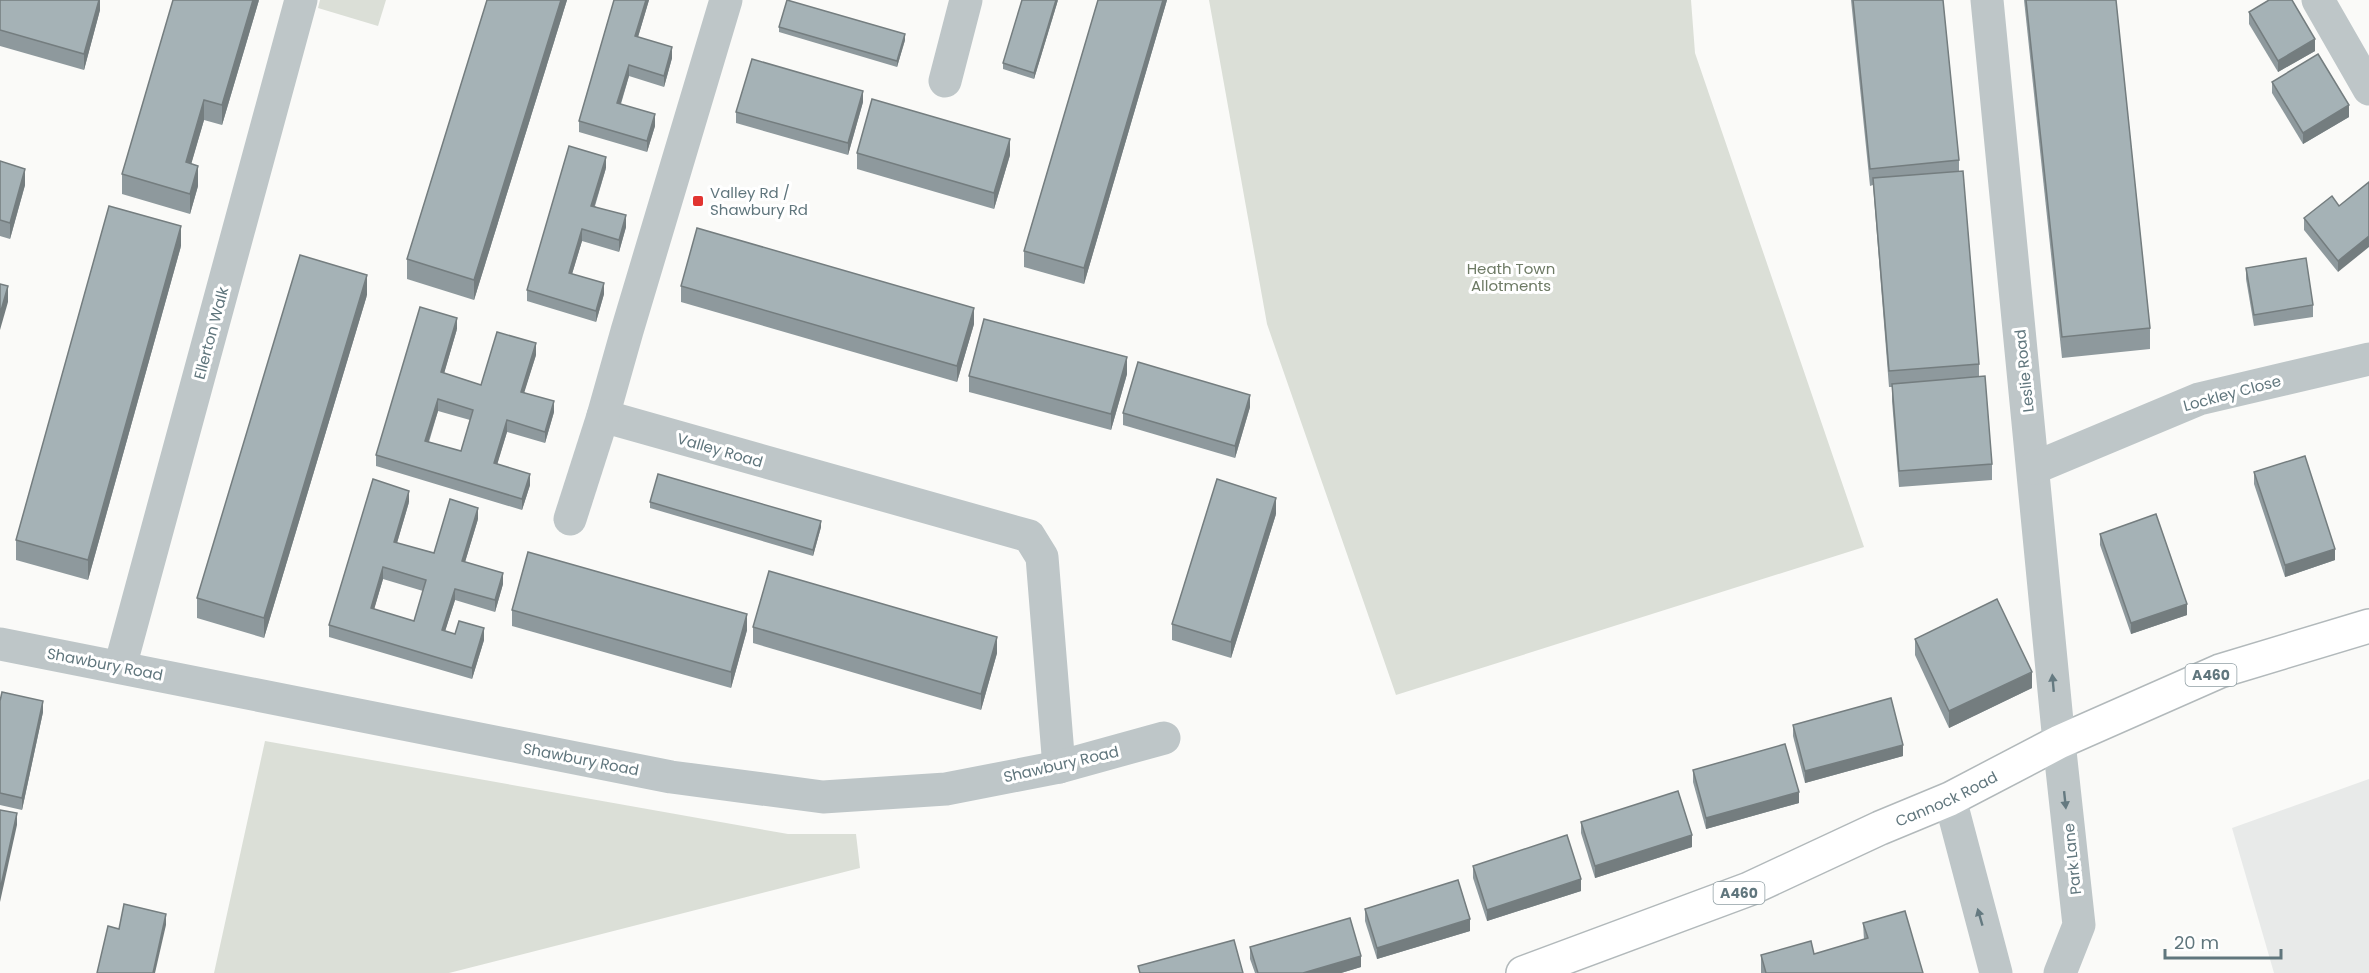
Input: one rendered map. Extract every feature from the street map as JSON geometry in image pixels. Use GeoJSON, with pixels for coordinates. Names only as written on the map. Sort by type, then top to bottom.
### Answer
{"type":"FeatureCollection","features":[{"type":"Feature","properties":{"kind":"highway","name":"Cannock Road"},"geometry":{"type":"LineString","coordinates":[[1522,973],[1749,890],[1880,828],[1950,799],[2059,742],[2220,671],[2369,626]]}},
{"type":"Feature","properties":{"kind":"street","name":"Ellerton Walk"},"geometry":{"type":"LineString","coordinates":[[120,667],[301,0]]}},
{"type":"Feature","properties":{"kind":"street"},"geometry":{"type":"LineString","coordinates":[[570,519],[603,416],[726,0]]}},
{"type":"Feature","properties":{"kind":"street","name":"Leslie Road"},"geometry":{"type":"LineString","coordinates":[[1987,0],[2059,742]]}},
{"type":"Feature","properties":{"kind":"street"},"geometry":{"type":"LineString","coordinates":[[2318,0],[2369,88]]}},
{"type":"Feature","properties":{"kind":"street"},"geometry":{"type":"LineString","coordinates":[[945,81],[960,2]]}},
{"type":"Feature","properties":{"kind":"street","name":"Lockley Close"},"geometry":{"type":"LineString","coordinates":[[2034,468],[2199,399],[2369,359]]}},
{"type":"Feature","properties":{"kind":"street","name":"Valley Road"},"geometry":{"type":"LineString","coordinates":[[603,416],[1029,536],[1042,557],[1059,767]]}},
{"type":"Feature","properties":{"kind":"street","name":"Shawbury Road"},"geometry":{"type":"LineString","coordinates":[[0,645],[671,777],[822,796],[946,789],[1059,767],[1164,738]]}},
{"type":"Feature","properties":{"kind":"street","name":"Park Lane"},"geometry":{"type":"LineString","coordinates":[[2059,742],[2079,925],[2060,973]]}},
{"type":"Feature","properties":{"kind":"street"},"geometry":{"type":"LineString","coordinates":[[1950,799],[1996,973]]}},
{"type":"Feature","properties":{"kind":"shaded area"},"geometry":{"type":"Polygon","coordinates":[[[2369,779],[2369,973],[2274,973],[2232,828],[2369,779]]]}},
{"type":"Feature","properties":{"kind":"green space"},"geometry":{"type":"Polygon","coordinates":[[[320,0],[386,0],[378,26],[318,8],[320,0]]]}},
{"type":"Feature","properties":{"kind":"green space","name":"Heath Town Allotments"},"geometry":{"type":"Polygon","coordinates":[[[1209,0],[1691,0],[1695,53],[1864,547],[1396,695],[1267,324],[1209,0]]]}},
{"type":"Feature","properties":{"kind":"green space"},"geometry":{"type":"Polygon","coordinates":[[[265,741],[788,834],[856,834],[860,868],[449,973],[214,973],[265,741]]]}},
{"type":"Feature","properties":{"kind":"building"},"geometry":{"type":"Polygon","coordinates":[[[0,0],[99,0],[84,54],[0,30],[0,0]]]}},
{"type":"Feature","properties":{"kind":"building"},"geometry":{"type":"Polygon","coordinates":[[[173,0],[253,0],[222,105],[204,100],[186,162],[198,166],[190,194],[122,174],[173,0]]]}},
{"type":"Feature","properties":{"kind":"building"},"geometry":{"type":"Polygon","coordinates":[[[487,0],[561,0],[474,280],[407,259],[487,0]]]}},
{"type":"Feature","properties":{"kind":"building"},"geometry":{"type":"Polygon","coordinates":[[[614,0],[646,0],[635,36],[672,47],[664,76],[629,65],[617,103],[655,114],[647,141],[579,121],[614,0]]]}},
{"type":"Feature","properties":{"kind":"building"},"geometry":{"type":"Polygon","coordinates":[[[787,0],[905,34],[897,61],[779,27],[787,0]]]}},
{"type":"Feature","properties":{"kind":"building"},"geometry":{"type":"Polygon","coordinates":[[[1022,0],[1056,0],[1034,73],[1003,63],[1022,0]]]}},
{"type":"Feature","properties":{"kind":"building"},"geometry":{"type":"Polygon","coordinates":[[[1098,0],[1163,0],[1084,268],[1024,251],[1098,0]]]}},
{"type":"Feature","properties":{"kind":"building"},"geometry":{"type":"Polygon","coordinates":[[[1853,0],[1943,0],[1959,160],[1870,169],[1853,0]]]}},
{"type":"Feature","properties":{"kind":"building"},"geometry":{"type":"Polygon","coordinates":[[[2026,0],[2116,0],[2150,328],[2062,337],[2026,0]]]}},
{"type":"Feature","properties":{"kind":"building"},"geometry":{"type":"Polygon","coordinates":[[[2269,0],[2292,0],[2315,39],[2278,61],[2249,12],[2269,0]]]}},
{"type":"Feature","properties":{"kind":"building"},"geometry":{"type":"Polygon","coordinates":[[[2318,54],[2349,105],[2303,133],[2272,82],[2318,54]]]}},
{"type":"Feature","properties":{"kind":"building"},"geometry":{"type":"Polygon","coordinates":[[[752,59],[863,91],[848,143],[736,112],[752,59]]]}},
{"type":"Feature","properties":{"kind":"building"},"geometry":{"type":"Polygon","coordinates":[[[872,99],[1010,139],[994,193],[857,153],[872,99]]]}},
{"type":"Feature","properties":{"kind":"building"},"geometry":{"type":"Polygon","coordinates":[[[569,146],[606,157],[591,206],[626,215],[619,240],[582,229],[569,273],[604,283],[596,311],[527,290],[569,146]]]}},
{"type":"Feature","properties":{"kind":"building"},"geometry":{"type":"Polygon","coordinates":[[[0,161],[25,169],[10,223],[0,220],[0,161]]]}},
{"type":"Feature","properties":{"kind":"building"},"geometry":{"type":"Polygon","coordinates":[[[1963,171],[1979,364],[1889,371],[1873,178],[1963,171]]]}},
{"type":"Feature","properties":{"kind":"building"},"geometry":{"type":"Polygon","coordinates":[[[2369,182],[2369,236],[2338,261],[2304,218],[2332,196],[2339,206],[2369,182]]]}},
{"type":"Feature","properties":{"kind":"building"},"geometry":{"type":"Polygon","coordinates":[[[109,206],[181,226],[88,560],[16,540],[109,206]]]}},
{"type":"Feature","properties":{"kind":"building"},"geometry":{"type":"Polygon","coordinates":[[[697,228],[974,308],[957,366],[681,286],[697,228]]]}},
{"type":"Feature","properties":{"kind":"building"},"geometry":{"type":"Polygon","coordinates":[[[300,255],[367,275],[264,618],[197,598],[300,255]]]}},
{"type":"Feature","properties":{"kind":"building"},"geometry":{"type":"Polygon","coordinates":[[[2306,258],[2313,305],[2254,315],[2246,268],[2306,258]]]}},
{"type":"Feature","properties":{"kind":"building"},"geometry":{"type":"Polygon","coordinates":[[[0,284],[8,286],[0,314],[0,284]]]}},
{"type":"Feature","properties":{"kind":"building"},"geometry":{"type":"Polygon","coordinates":[[[420,307],[457,318],[441,372],[481,385],[497,332],[536,343],[521,392],[554,401],[545,432],[507,420],[494,463],[530,474],[522,499],[376,455],[420,307]],[[438,399],[425,441],[461,451],[473,410],[438,399]]]}},
{"type":"Feature","properties":{"kind":"building"},"geometry":{"type":"Polygon","coordinates":[[[984,319],[1127,357],[1111,414],[969,376],[984,319]]]}},
{"type":"Feature","properties":{"kind":"building"},"geometry":{"type":"Polygon","coordinates":[[[1138,362],[1250,395],[1235,446],[1123,413],[1138,362]]]}},
{"type":"Feature","properties":{"kind":"building"},"geometry":{"type":"Polygon","coordinates":[[[1985,376],[1992,464],[1899,471],[1892,384],[1985,376]]]}},
{"type":"Feature","properties":{"kind":"building"},"geometry":{"type":"Polygon","coordinates":[[[2305,456],[2335,549],[2285,565],[2254,472],[2305,456]]]}},
{"type":"Feature","properties":{"kind":"building"},"geometry":{"type":"Polygon","coordinates":[[[658,474],[821,521],[813,550],[650,502],[658,474]]]}},
{"type":"Feature","properties":{"kind":"building"},"geometry":{"type":"Polygon","coordinates":[[[373,479],[409,491],[394,542],[434,553],[450,499],[478,508],[462,561],[503,573],[495,600],[455,589],[442,630],[455,634],[459,621],[484,628],[472,668],[329,625],[373,479]],[[383,567],[371,608],[414,621],[426,580],[383,567]]]}},
{"type":"Feature","properties":{"kind":"building"},"geometry":{"type":"Polygon","coordinates":[[[1217,479],[1276,498],[1231,642],[1172,624],[1217,479]]]}},
{"type":"Feature","properties":{"kind":"building"},"geometry":{"type":"Polygon","coordinates":[[[2156,514],[2187,604],[2131,623],[2100,534],[2156,514]]]}},
{"type":"Feature","properties":{"kind":"building"},"geometry":{"type":"Polygon","coordinates":[[[528,552],[747,614],[731,672],[512,610],[528,552]]]}},
{"type":"Feature","properties":{"kind":"building"},"geometry":{"type":"Polygon","coordinates":[[[769,571],[997,637],[981,694],[753,627],[769,571]]]}},
{"type":"Feature","properties":{"kind":"building"},"geometry":{"type":"Polygon","coordinates":[[[1997,599],[2032,672],[1949,711],[1915,639],[1997,599]]]}},
{"type":"Feature","properties":{"kind":"building"},"geometry":{"type":"Polygon","coordinates":[[[2,692],[43,701],[22,798],[0,793],[0,701],[2,692]]]}},
{"type":"Feature","properties":{"kind":"building"},"geometry":{"type":"Polygon","coordinates":[[[1891,698],[1903,745],[1805,771],[1793,725],[1891,698]]]}},
{"type":"Feature","properties":{"kind":"building"},"geometry":{"type":"Polygon","coordinates":[[[1785,744],[1799,792],[1706,818],[1693,770],[1785,744]]]}},
{"type":"Feature","properties":{"kind":"building"},"geometry":{"type":"Polygon","coordinates":[[[1678,791],[1692,835],[1595,866],[1581,822],[1678,791]]]}},
{"type":"Feature","properties":{"kind":"building"},"geometry":{"type":"Polygon","coordinates":[[[0,810],[17,813],[0,890],[0,810]]]}},
{"type":"Feature","properties":{"kind":"building"},"geometry":{"type":"Polygon","coordinates":[[[1567,835],[1581,879],[1487,910],[1473,866],[1567,835]]]}},
{"type":"Feature","properties":{"kind":"building"},"geometry":{"type":"Polygon","coordinates":[[[1458,880],[1470,919],[1377,948],[1365,909],[1458,880]]]}},
{"type":"Feature","properties":{"kind":"building"},"geometry":{"type":"Polygon","coordinates":[[[124,904],[166,914],[153,973],[97,973],[108,926],[119,929],[124,904]]]}},
{"type":"Feature","properties":{"kind":"building"},"geometry":{"type":"Polygon","coordinates":[[[1905,911],[1923,973],[1766,973],[1761,955],[1811,941],[1814,954],[1868,938],[1863,923],[1905,911]]]}},
{"type":"Feature","properties":{"kind":"building"},"geometry":{"type":"Polygon","coordinates":[[[1350,918],[1361,956],[1303,973],[1258,973],[1250,947],[1350,918]]]}},
{"type":"Feature","properties":{"kind":"building"},"geometry":{"type":"Polygon","coordinates":[[[1234,940],[1243,973],[1140,973],[1138,966],[1234,940]]]}},
{"type":"Feature","properties":{"kind":"place","name":"Valley Rd / Shawbury Rd"},"geometry":{"type":"Point","coordinates":[698,201]}}]}
